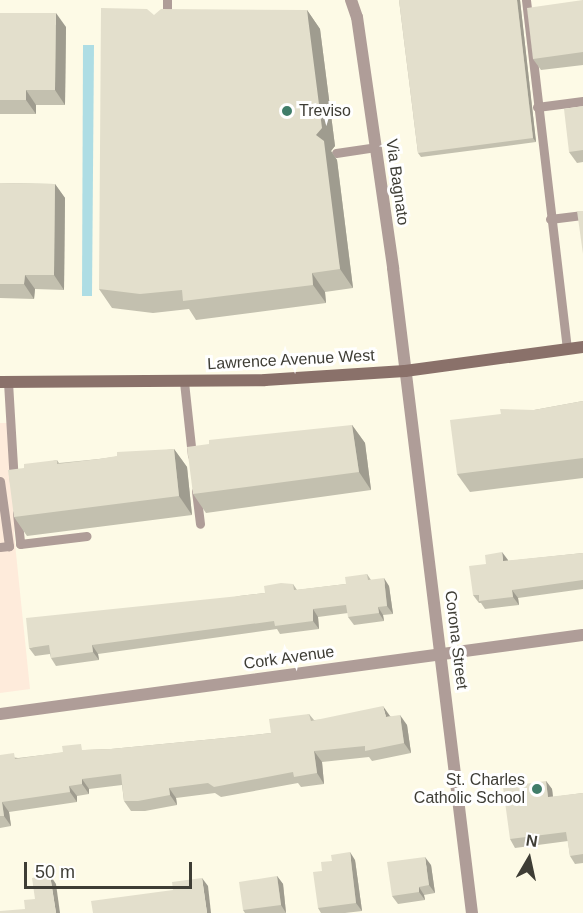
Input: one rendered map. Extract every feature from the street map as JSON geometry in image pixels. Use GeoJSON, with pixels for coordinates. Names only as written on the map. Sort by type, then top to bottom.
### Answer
{"type":"FeatureCollection","features":[{"type":"Feature","properties":{"kind":"main road","name":"Lawrence Avenue West"},"geometry":{"type":"LineString","coordinates":[[4,382],[184,382],[405,371],[583,347]]}},
{"type":"Feature","properties":{"kind":"street","name":"Via Bagnato"},"geometry":{"type":"LineString","coordinates":[[351,0],[357,16],[405,371]]}},
{"type":"Feature","properties":{"kind":"street","name":"Corona Street"},"geometry":{"type":"LineString","coordinates":[[405,371],[472,913]]}},
{"type":"Feature","properties":{"kind":"street","name":"Cork Avenue"},"geometry":{"type":"LineString","coordinates":[[0,714],[583,635]]}},
{"type":"Feature","properties":{"kind":"lane"},"geometry":{"type":"LineString","coordinates":[[167,0],[167,27]]}},
{"type":"Feature","properties":{"kind":"lane"},"geometry":{"type":"LineString","coordinates":[[526,0],[567,349]]}},
{"type":"Feature","properties":{"kind":"lane"},"geometry":{"type":"LineString","coordinates":[[537,107],[583,101]]}},
{"type":"Feature","properties":{"kind":"lane"},"geometry":{"type":"LineString","coordinates":[[336,153],[376,147]]}},
{"type":"Feature","properties":{"kind":"lane"},"geometry":{"type":"LineString","coordinates":[[550,219],[583,215]]}},
{"type":"Feature","properties":{"kind":"lane"},"geometry":{"type":"LineString","coordinates":[[4,382],[20,544],[87,536]]}},
{"type":"Feature","properties":{"kind":"lane"},"geometry":{"type":"LineString","coordinates":[[184,382],[193,465]]}},
{"type":"Feature","properties":{"kind":"lane"},"geometry":{"type":"LineString","coordinates":[[194,477],[200,524]]}},
{"type":"Feature","properties":{"kind":"lane"},"geometry":{"type":"LineString","coordinates":[[0,481],[9,546],[0,547]]}},
{"type":"Feature","properties":{"kind":"shaded area"},"geometry":{"type":"Polygon","coordinates":[[[0,423],[14,423],[19,478],[14,534],[30,689],[0,693],[0,423]]]}},
{"type":"Feature","properties":{"kind":"water"},"geometry":{"type":"Polygon","coordinates":[[[83,45],[94,45],[92,296],[82,296],[83,45]]]}},
{"type":"Feature","properties":{"kind":"building"},"geometry":{"type":"Polygon","coordinates":[[[399,0],[517,0],[533,138],[418,153],[399,0]]]}},
{"type":"Feature","properties":{"kind":"building"},"geometry":{"type":"Polygon","coordinates":[[[583,0],[583,52],[533,59],[527,8],[583,0]]]}},
{"type":"Feature","properties":{"kind":"building"},"geometry":{"type":"Polygon","coordinates":[[[101,8],[147,9],[154,15],[161,9],[307,10],[322,128],[316,135],[324,141],[340,269],[312,273],[313,285],[183,301],[182,290],[140,294],[99,289],[101,8]]]}},
{"type":"Feature","properties":{"kind":"building"},"geometry":{"type":"Polygon","coordinates":[[[0,13],[56,13],[55,90],[26,90],[26,100],[0,100],[0,13]]]}},
{"type":"Feature","properties":{"kind":"building"},"geometry":{"type":"Polygon","coordinates":[[[583,106],[583,150],[569,152],[564,109],[583,106]]]}},
{"type":"Feature","properties":{"kind":"building"},"geometry":{"type":"Polygon","coordinates":[[[0,183],[55,184],[54,275],[25,275],[24,284],[0,284],[0,183]]]}},
{"type":"Feature","properties":{"kind":"building"},"geometry":{"type":"Polygon","coordinates":[[[577,211],[583,211],[583,254],[577,211]]]}},
{"type":"Feature","properties":{"kind":"building"},"geometry":{"type":"Polygon","coordinates":[[[583,401],[583,458],[457,474],[450,420],[501,414],[500,409],[534,410],[583,401]]]}},
{"type":"Feature","properties":{"kind":"building"},"geometry":{"type":"Polygon","coordinates":[[[352,425],[359,472],[193,494],[187,447],[209,444],[209,440],[352,425]]]}},
{"type":"Feature","properties":{"kind":"building"},"geometry":{"type":"Polygon","coordinates":[[[174,449],[179,496],[14,517],[8,470],[24,468],[24,464],[57,460],[57,464],[99,459],[117,456],[117,452],[174,449]]]}},
{"type":"Feature","properties":{"kind":"building"},"geometry":{"type":"Polygon","coordinates":[[[502,552],[503,561],[583,553],[583,580],[512,590],[513,597],[479,601],[479,595],[473,595],[469,566],[486,564],[485,555],[502,552]]]}},
{"type":"Feature","properties":{"kind":"building"},"geometry":{"type":"Polygon","coordinates":[[[367,574],[368,580],[384,578],[387,606],[378,607],[379,613],[348,617],[346,605],[313,609],[313,621],[275,626],[274,621],[92,645],[93,652],[51,658],[49,645],[29,648],[26,618],[265,593],[264,586],[281,583],[293,584],[294,590],[346,584],[345,577],[367,574]]]}},
{"type":"Feature","properties":{"kind":"building"},"geometry":{"type":"Polygon","coordinates":[[[383,706],[386,717],[400,715],[404,743],[365,751],[365,746],[314,751],[317,773],[294,777],[293,772],[214,787],[208,783],[169,788],[170,795],[138,801],[124,801],[121,774],[82,779],[82,784],[69,786],[70,792],[2,802],[4,816],[0,816],[0,755],[14,753],[15,759],[63,752],[62,746],[81,744],[82,750],[111,749],[271,733],[269,719],[309,714],[311,721],[383,706]]]}},
{"type":"Feature","properties":{"kind":"building","name":"St. Charles Catholic School"},"geometry":{"type":"Polygon","coordinates":[[[546,781],[548,797],[583,793],[583,854],[570,856],[566,832],[510,839],[503,787],[546,781]]]}},
{"type":"Feature","properties":{"kind":"building"},"geometry":{"type":"Polygon","coordinates":[[[350,852],[356,903],[318,908],[313,872],[322,871],[321,862],[332,861],[331,855],[350,852]]]}},
{"type":"Feature","properties":{"kind":"building"},"geometry":{"type":"Polygon","coordinates":[[[425,857],[429,885],[419,887],[419,892],[392,896],[387,862],[425,857]]]}},
{"type":"Feature","properties":{"kind":"building"},"geometry":{"type":"Polygon","coordinates":[[[50,875],[56,913],[0,913],[0,911],[25,909],[24,900],[35,899],[32,878],[50,875]]]}},
{"type":"Feature","properties":{"kind":"building"},"geometry":{"type":"Polygon","coordinates":[[[277,876],[281,905],[243,910],[239,882],[277,876]]]}},
{"type":"Feature","properties":{"kind":"building"},"geometry":{"type":"Polygon","coordinates":[[[202,878],[207,913],[93,913],[91,901],[173,890],[172,882],[202,878]]]}},
{"type":"Feature","properties":{"kind":"place","name":"Treviso"},"geometry":{"type":"Point","coordinates":[287,111]}},
{"type":"Feature","properties":{"kind":"place","name":"St. Charles Catholic School"},"geometry":{"type":"Point","coordinates":[537,789]}}]}
